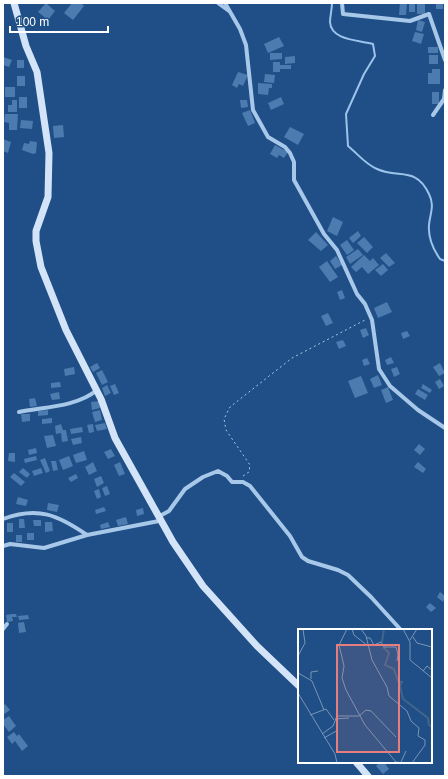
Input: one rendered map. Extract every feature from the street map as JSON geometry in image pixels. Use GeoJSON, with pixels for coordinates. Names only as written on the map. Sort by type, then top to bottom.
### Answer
{"type":"FeatureCollection","features":[{"type":"Feature","properties":{"kind":"street"},"geometry":{"type":"LineString","coordinates":[[14,3],[26,46],[37,72],[49,154],[48,197],[36,231],[36,241],[41,267],[66,330],[97,390],[115,438],[158,519],[203,586],[257,646],[298,685]]}},
{"type":"Feature","properties":{"kind":"street"},"geometry":{"type":"LineString","coordinates":[[218,3],[230,11]]}},
{"type":"Feature","properties":{"kind":"street"},"geometry":{"type":"LineString","coordinates":[[225,3],[240,29],[246,45],[253,110],[268,137],[285,147],[290,153],[294,162],[294,180],[324,234],[337,250],[370,317],[380,369],[390,386],[418,410],[445,428]]}},
{"type":"Feature","properties":{"kind":"street"},"geometry":{"type":"LineString","coordinates":[[342,3],[343,14],[410,21],[429,14],[445,60]]}},
{"type":"Feature","properties":{"kind":"street"},"geometry":{"type":"LineString","coordinates":[[433,115],[444,99],[445,90]]}},
{"type":"Feature","properties":{"kind":"street"},"geometry":{"type":"LineString","coordinates":[[19,412],[76,401],[88,397],[97,390]]}},
{"type":"Feature","properties":{"kind":"street"},"geometry":{"type":"LineString","coordinates":[[3,546],[10,544],[44,548],[87,535],[158,519],[169,511],[185,489],[203,477],[218,471],[227,476],[232,482],[244,482],[250,486],[290,536],[302,557],[308,561],[338,570],[348,575],[371,597],[400,629]]}},
{"type":"Feature","properties":{"kind":"street"},"geometry":{"type":"LineString","coordinates":[[3,519],[30,512],[44,514],[66,521],[87,535]]}},
{"type":"Feature","properties":{"kind":"street"},"geometry":{"type":"LineString","coordinates":[[3,629],[7,624]]}},
{"type":"Feature","properties":{"kind":"street"},"geometry":{"type":"LineString","coordinates":[[357,763],[368,776]]}},
{"type":"Feature","properties":{"kind":"path"},"geometry":{"type":"LineString","coordinates":[[232,482],[249,472],[250,465],[226,430],[224,419],[230,407],[292,358],[370,317]]}},
{"type":"Feature","properties":{"kind":"building"},"geometry":{"type":"Polygon","coordinates":[[[46,3],[55,11],[48,20],[38,12],[46,3]]]}},
{"type":"Feature","properties":{"kind":"building"},"geometry":{"type":"Polygon","coordinates":[[[72,3],[81,3],[84,6],[73,20],[64,13],[72,3]]]}},
{"type":"Feature","properties":{"kind":"building"},"geometry":{"type":"Polygon","coordinates":[[[400,3],[407,3],[406,15],[399,15],[400,3]]]}},
{"type":"Feature","properties":{"kind":"building"},"geometry":{"type":"Polygon","coordinates":[[[409,3],[415,3],[415,12],[409,12],[409,3]]]}},
{"type":"Feature","properties":{"kind":"building"},"geometry":{"type":"Polygon","coordinates":[[[436,3],[443,3],[443,9],[436,9],[436,3]]]}},
{"type":"Feature","properties":{"kind":"building"},"geometry":{"type":"Polygon","coordinates":[[[417,4],[425,4],[425,14],[417,14],[417,4]]]}},
{"type":"Feature","properties":{"kind":"building"},"geometry":{"type":"Polygon","coordinates":[[[418,20],[425,22],[422,32],[416,30],[418,20]]]}},
{"type":"Feature","properties":{"kind":"building"},"geometry":{"type":"Polygon","coordinates":[[[415,32],[424,34],[421,44],[412,41],[415,32]]]}},
{"type":"Feature","properties":{"kind":"building"},"geometry":{"type":"Polygon","coordinates":[[[279,37],[284,46],[268,53],[264,44],[279,37]]]}},
{"type":"Feature","properties":{"kind":"building"},"geometry":{"type":"Polygon","coordinates":[[[428,47],[438,47],[438,53],[428,53],[428,47]]]}},
{"type":"Feature","properties":{"kind":"building"},"geometry":{"type":"Polygon","coordinates":[[[270,53],[282,53],[282,59],[270,60],[270,53]]]}},
{"type":"Feature","properties":{"kind":"building"},"geometry":{"type":"Polygon","coordinates":[[[429,55],[438,55],[438,64],[429,64],[429,55]]]}},
{"type":"Feature","properties":{"kind":"building"},"geometry":{"type":"Polygon","coordinates":[[[295,56],[295,63],[285,64],[285,57],[295,56]]]}},
{"type":"Feature","properties":{"kind":"building"},"geometry":{"type":"Polygon","coordinates":[[[3,57],[12,60],[9,67],[3,65],[3,57]]]}},
{"type":"Feature","properties":{"kind":"building"},"geometry":{"type":"Polygon","coordinates":[[[17,60],[24,60],[24,68],[17,68],[17,60]]]}},
{"type":"Feature","properties":{"kind":"building"},"geometry":{"type":"Polygon","coordinates":[[[273,62],[280,62],[280,65],[291,65],[291,69],[280,69],[280,72],[273,72],[273,62]]]}},
{"type":"Feature","properties":{"kind":"building"},"geometry":{"type":"Polygon","coordinates":[[[432,69],[440,69],[440,84],[428,84],[428,73],[432,73],[432,69]]]}},
{"type":"Feature","properties":{"kind":"building"},"geometry":{"type":"Polygon","coordinates":[[[238,72],[248,75],[243,86],[239,84],[237,88],[232,85],[238,72]]]}},
{"type":"Feature","properties":{"kind":"building"},"geometry":{"type":"Polygon","coordinates":[[[265,74],[275,75],[274,83],[264,82],[265,74]]]}},
{"type":"Feature","properties":{"kind":"building"},"geometry":{"type":"Polygon","coordinates":[[[17,76],[25,76],[25,86],[17,86],[17,76]]]}},
{"type":"Feature","properties":{"kind":"building"},"geometry":{"type":"Polygon","coordinates":[[[258,83],[272,84],[272,88],[269,88],[268,95],[258,94],[258,83]]]}},
{"type":"Feature","properties":{"kind":"building"},"geometry":{"type":"Polygon","coordinates":[[[5,87],[15,87],[15,97],[5,97],[5,87]]]}},
{"type":"Feature","properties":{"kind":"building"},"geometry":{"type":"Polygon","coordinates":[[[432,92],[439,92],[439,104],[432,104],[432,92]]]}},
{"type":"Feature","properties":{"kind":"building"},"geometry":{"type":"Polygon","coordinates":[[[19,97],[27,97],[27,108],[19,108],[19,97]]]}},
{"type":"Feature","properties":{"kind":"building"},"geometry":{"type":"Polygon","coordinates":[[[281,97],[284,104],[271,110],[268,103],[281,97]]]}},
{"type":"Feature","properties":{"kind":"building"},"geometry":{"type":"Polygon","coordinates":[[[12,100],[17,100],[17,112],[8,112],[8,105],[12,105],[12,100]]]}},
{"type":"Feature","properties":{"kind":"building"},"geometry":{"type":"Polygon","coordinates":[[[240,100],[247,100],[248,107],[241,108],[240,100]]]}},
{"type":"Feature","properties":{"kind":"building"},"geometry":{"type":"Polygon","coordinates":[[[250,110],[255,123],[248,126],[242,113],[250,110]]]}},
{"type":"Feature","properties":{"kind":"building"},"geometry":{"type":"Polygon","coordinates":[[[5,114],[18,114],[17,130],[9,130],[9,123],[4,122],[5,114]]]}},
{"type":"Feature","properties":{"kind":"building"},"geometry":{"type":"Polygon","coordinates":[[[21,120],[33,121],[32,129],[20,128],[21,120]]]}},
{"type":"Feature","properties":{"kind":"building"},"geometry":{"type":"Polygon","coordinates":[[[63,125],[64,137],[54,138],[53,126],[63,125]]]}},
{"type":"Feature","properties":{"kind":"building"},"geometry":{"type":"Polygon","coordinates":[[[290,127],[304,134],[298,145],[284,137],[290,127]]]}},
{"type":"Feature","properties":{"kind":"building"},"geometry":{"type":"Polygon","coordinates":[[[3,139],[11,142],[8,153],[3,151],[3,139]]]}},
{"type":"Feature","properties":{"kind":"building"},"geometry":{"type":"Polygon","coordinates":[[[30,141],[37,142],[36,153],[33,154],[22,150],[24,143],[29,144],[30,141]]]}},
{"type":"Feature","properties":{"kind":"building"},"geometry":{"type":"Polygon","coordinates":[[[275,145],[288,152],[284,158],[279,155],[277,158],[270,154],[275,145]]]}},
{"type":"Feature","properties":{"kind":"building"},"geometry":{"type":"Polygon","coordinates":[[[333,217],[343,222],[337,236],[327,231],[333,217]]]}},
{"type":"Feature","properties":{"kind":"building"},"geometry":{"type":"Polygon","coordinates":[[[358,231],[361,236],[353,243],[349,238],[358,231]]]}},
{"type":"Feature","properties":{"kind":"building"},"geometry":{"type":"Polygon","coordinates":[[[316,232],[328,245],[321,251],[308,240],[316,232]]]}},
{"type":"Feature","properties":{"kind":"building"},"geometry":{"type":"Polygon","coordinates":[[[364,237],[373,247],[367,253],[357,243],[364,237]]]}},
{"type":"Feature","properties":{"kind":"building"},"geometry":{"type":"Polygon","coordinates":[[[347,240],[354,250],[347,255],[340,245],[347,240]]]}},
{"type":"Feature","properties":{"kind":"building"},"geometry":{"type":"Polygon","coordinates":[[[358,249],[363,255],[350,264],[346,257],[358,249]]]}},
{"type":"Feature","properties":{"kind":"building"},"geometry":{"type":"Polygon","coordinates":[[[386,253],[395,263],[389,267],[380,258],[386,253]]]}},
{"type":"Feature","properties":{"kind":"building"},"geometry":{"type":"Polygon","coordinates":[[[364,255],[370,261],[373,258],[379,265],[368,274],[362,267],[356,272],[351,267],[364,255]]]}},
{"type":"Feature","properties":{"kind":"building"},"geometry":{"type":"Polygon","coordinates":[[[336,256],[342,265],[335,269],[330,261],[336,256]]]}},
{"type":"Feature","properties":{"kind":"building"},"geometry":{"type":"Polygon","coordinates":[[[327,261],[338,277],[330,282],[319,267],[327,261]]]}},
{"type":"Feature","properties":{"kind":"building"},"geometry":{"type":"Polygon","coordinates":[[[383,264],[388,270],[381,276],[375,270],[383,264]]]}},
{"type":"Feature","properties":{"kind":"building"},"geometry":{"type":"Polygon","coordinates":[[[342,290],[345,298],[340,300],[337,292],[342,290]]]}},
{"type":"Feature","properties":{"kind":"building"},"geometry":{"type":"Polygon","coordinates":[[[387,302],[392,312],[378,318],[374,308],[387,302]]]}},
{"type":"Feature","properties":{"kind":"building"},"geometry":{"type":"Polygon","coordinates":[[[328,313],[333,323],[326,326],[321,316],[328,313]]]}},
{"type":"Feature","properties":{"kind":"building"},"geometry":{"type":"Polygon","coordinates":[[[366,328],[369,335],[363,338],[360,330],[366,328]]]}},
{"type":"Feature","properties":{"kind":"building"},"geometry":{"type":"Polygon","coordinates":[[[407,331],[410,336],[403,339],[401,333],[407,331]]]}},
{"type":"Feature","properties":{"kind":"building"},"geometry":{"type":"Polygon","coordinates":[[[343,340],[346,346],[339,349],[336,342],[343,340]]]}},
{"type":"Feature","properties":{"kind":"building"},"geometry":{"type":"Polygon","coordinates":[[[391,357],[394,363],[387,365],[385,360],[391,357]]]}},
{"type":"Feature","properties":{"kind":"building"},"geometry":{"type":"Polygon","coordinates":[[[367,358],[370,364],[364,366],[362,360],[367,358]]]}},
{"type":"Feature","properties":{"kind":"building"},"geometry":{"type":"Polygon","coordinates":[[[97,363],[100,368],[93,372],[90,367],[97,363]]]}},
{"type":"Feature","properties":{"kind":"building"},"geometry":{"type":"Polygon","coordinates":[[[440,363],[445,373],[439,376],[433,367],[440,363]]]}},
{"type":"Feature","properties":{"kind":"building"},"geometry":{"type":"Polygon","coordinates":[[[74,367],[75,374],[65,376],[64,369],[74,367]]]}},
{"type":"Feature","properties":{"kind":"building"},"geometry":{"type":"Polygon","coordinates":[[[397,367],[400,374],[394,377],[391,369],[397,367]]]}},
{"type":"Feature","properties":{"kind":"building"},"geometry":{"type":"Polygon","coordinates":[[[102,370],[108,382],[102,385],[96,373],[102,370]]]}},
{"type":"Feature","properties":{"kind":"building"},"geometry":{"type":"Polygon","coordinates":[[[378,375],[382,385],[374,388],[370,379],[378,375]]]}},
{"type":"Feature","properties":{"kind":"building"},"geometry":{"type":"Polygon","coordinates":[[[361,376],[368,393],[355,398],[348,381],[361,376]]]}},
{"type":"Feature","properties":{"kind":"building"},"geometry":{"type":"Polygon","coordinates":[[[440,379],[444,386],[439,389],[435,382],[440,379]]]}},
{"type":"Feature","properties":{"kind":"building"},"geometry":{"type":"Polygon","coordinates":[[[60,382],[61,387],[51,388],[51,383],[60,382]]]}},
{"type":"Feature","properties":{"kind":"building"},"geometry":{"type":"Polygon","coordinates":[[[115,384],[119,393],[114,395],[110,386],[115,384]]]}},
{"type":"Feature","properties":{"kind":"building"},"geometry":{"type":"Polygon","coordinates":[[[423,384],[432,390],[430,393],[421,388],[423,384]]]}},
{"type":"Feature","properties":{"kind":"building"},"geometry":{"type":"Polygon","coordinates":[[[107,385],[111,393],[105,396],[102,388],[107,385]]]}},
{"type":"Feature","properties":{"kind":"building"},"geometry":{"type":"Polygon","coordinates":[[[388,387],[393,400],[386,403],[381,390],[388,387]]]}},
{"type":"Feature","properties":{"kind":"building"},"geometry":{"type":"Polygon","coordinates":[[[418,389],[428,395],[425,400],[415,394],[418,389]]]}},
{"type":"Feature","properties":{"kind":"building"},"geometry":{"type":"Polygon","coordinates":[[[59,392],[60,399],[52,400],[50,394],[59,392]]]}},
{"type":"Feature","properties":{"kind":"building"},"geometry":{"type":"Polygon","coordinates":[[[35,398],[37,406],[30,407],[29,399],[35,398]]]}},
{"type":"Feature","properties":{"kind":"building"},"geometry":{"type":"Polygon","coordinates":[[[99,401],[100,408],[92,410],[91,402],[99,401]]]}},
{"type":"Feature","properties":{"kind":"building"},"geometry":{"type":"Polygon","coordinates":[[[48,410],[48,415],[38,416],[38,411],[48,410]]]}},
{"type":"Feature","properties":{"kind":"building"},"geometry":{"type":"Polygon","coordinates":[[[100,410],[102,420],[95,422],[92,412],[100,410]]]}},
{"type":"Feature","properties":{"kind":"building"},"geometry":{"type":"Polygon","coordinates":[[[21,414],[30,414],[30,421],[22,422],[21,414]]]}},
{"type":"Feature","properties":{"kind":"building"},"geometry":{"type":"Polygon","coordinates":[[[52,418],[52,423],[42,424],[42,419],[52,418]]]}},
{"type":"Feature","properties":{"kind":"building"},"geometry":{"type":"Polygon","coordinates":[[[105,423],[107,429],[97,431],[95,425],[105,423]]]}},
{"type":"Feature","properties":{"kind":"building"},"geometry":{"type":"Polygon","coordinates":[[[61,424],[63,430],[66,430],[68,441],[62,442],[61,433],[56,434],[55,426],[61,424]]]}},
{"type":"Feature","properties":{"kind":"building"},"geometry":{"type":"Polygon","coordinates":[[[93,424],[94,432],[89,433],[87,425],[93,424]]]}},
{"type":"Feature","properties":{"kind":"building"},"geometry":{"type":"Polygon","coordinates":[[[82,427],[83,432],[71,434],[70,429],[82,427]]]}},
{"type":"Feature","properties":{"kind":"building"},"geometry":{"type":"Polygon","coordinates":[[[53,435],[56,446],[47,448],[44,436],[53,435]]]}},
{"type":"Feature","properties":{"kind":"building"},"geometry":{"type":"Polygon","coordinates":[[[81,437],[82,443],[73,445],[71,439],[81,437]]]}},
{"type":"Feature","properties":{"kind":"building"},"geometry":{"type":"Polygon","coordinates":[[[419,444],[425,449],[420,455],[414,450],[419,444]]]}},
{"type":"Feature","properties":{"kind":"building"},"geometry":{"type":"Polygon","coordinates":[[[36,448],[37,453],[29,455],[28,450],[36,448]]]}},
{"type":"Feature","properties":{"kind":"building"},"geometry":{"type":"Polygon","coordinates":[[[111,449],[115,456],[108,459],[104,452],[111,449]]]}},
{"type":"Feature","properties":{"kind":"building"},"geometry":{"type":"Polygon","coordinates":[[[84,451],[87,460],[76,463],[73,455],[84,451]]]}},
{"type":"Feature","properties":{"kind":"building"},"geometry":{"type":"Polygon","coordinates":[[[9,453],[15,453],[15,462],[8,461],[9,453]]]}},
{"type":"Feature","properties":{"kind":"building"},"geometry":{"type":"Polygon","coordinates":[[[36,456],[37,460],[25,463],[24,459],[36,456]]]}},
{"type":"Feature","properties":{"kind":"building"},"geometry":{"type":"Polygon","coordinates":[[[69,456],[73,466],[63,470],[59,460],[69,456]]]}},
{"type":"Feature","properties":{"kind":"building"},"geometry":{"type":"Polygon","coordinates":[[[45,458],[50,471],[46,473],[40,460],[45,458]]]}},
{"type":"Feature","properties":{"kind":"building"},"geometry":{"type":"Polygon","coordinates":[[[51,461],[56,461],[58,470],[53,471],[51,461]]]}},
{"type":"Feature","properties":{"kind":"building"},"geometry":{"type":"Polygon","coordinates":[[[93,462],[97,471],[89,475],[85,467],[93,462]]]}},
{"type":"Feature","properties":{"kind":"building"},"geometry":{"type":"Polygon","coordinates":[[[120,462],[125,474],[119,476],[114,465],[120,462]]]}},
{"type":"Feature","properties":{"kind":"building"},"geometry":{"type":"Polygon","coordinates":[[[418,462],[426,469],[423,473],[414,467],[418,462]]]}},
{"type":"Feature","properties":{"kind":"building"},"geometry":{"type":"Polygon","coordinates":[[[23,468],[30,474],[27,478],[19,472],[23,468]]]}},
{"type":"Feature","properties":{"kind":"building"},"geometry":{"type":"Polygon","coordinates":[[[41,468],[43,473],[34,476],[32,471],[41,468]]]}},
{"type":"Feature","properties":{"kind":"building"},"geometry":{"type":"Polygon","coordinates":[[[14,473],[25,482],[21,486],[10,477],[14,473]]]}},
{"type":"Feature","properties":{"kind":"building"},"geometry":{"type":"Polygon","coordinates":[[[76,474],[78,478],[71,482],[68,478],[76,474]]]}},
{"type":"Feature","properties":{"kind":"building"},"geometry":{"type":"Polygon","coordinates":[[[101,476],[104,483],[97,487],[94,479],[101,476]]]}},
{"type":"Feature","properties":{"kind":"building"},"geometry":{"type":"Polygon","coordinates":[[[107,486],[110,494],[105,496],[102,488],[107,486]]]}},
{"type":"Feature","properties":{"kind":"building"},"geometry":{"type":"Polygon","coordinates":[[[99,489],[101,497],[97,499],[94,491],[99,489]]]}},
{"type":"Feature","properties":{"kind":"building"},"geometry":{"type":"Polygon","coordinates":[[[18,497],[28,500],[26,506],[16,504],[18,497]]]}},
{"type":"Feature","properties":{"kind":"building"},"geometry":{"type":"Polygon","coordinates":[[[48,503],[59,505],[57,512],[47,510],[48,503]]]}},
{"type":"Feature","properties":{"kind":"building"},"geometry":{"type":"Polygon","coordinates":[[[104,507],[106,511],[96,514],[95,510],[104,507]]]}},
{"type":"Feature","properties":{"kind":"building"},"geometry":{"type":"Polygon","coordinates":[[[143,508],[144,514],[137,516],[136,510],[143,508]]]}},
{"type":"Feature","properties":{"kind":"building"},"geometry":{"type":"Polygon","coordinates":[[[126,517],[128,524],[118,526],[116,520],[126,517]]]}},
{"type":"Feature","properties":{"kind":"building"},"geometry":{"type":"Polygon","coordinates":[[[19,519],[24,519],[25,528],[19,528],[19,519]]]}},
{"type":"Feature","properties":{"kind":"building"},"geometry":{"type":"Polygon","coordinates":[[[33,520],[41,520],[41,526],[34,526],[33,520]]]}},
{"type":"Feature","properties":{"kind":"building"},"geometry":{"type":"Polygon","coordinates":[[[45,522],[52,522],[53,531],[45,532],[45,522]]]}},
{"type":"Feature","properties":{"kind":"building"},"geometry":{"type":"Polygon","coordinates":[[[108,522],[110,527],[101,529],[100,525],[108,522]]]}},
{"type":"Feature","properties":{"kind":"building"},"geometry":{"type":"Polygon","coordinates":[[[7,523],[13,523],[13,532],[7,532],[7,523]]]}},
{"type":"Feature","properties":{"kind":"building"},"geometry":{"type":"Polygon","coordinates":[[[27,533],[34,533],[34,540],[27,540],[27,533]]]}},
{"type":"Feature","properties":{"kind":"building"},"geometry":{"type":"Polygon","coordinates":[[[16,535],[22,535],[22,542],[16,542],[16,535]]]}},
{"type":"Feature","properties":{"kind":"building"},"geometry":{"type":"Polygon","coordinates":[[[440,592],[445,596],[443,602],[437,597],[440,592]]]}},
{"type":"Feature","properties":{"kind":"building"},"geometry":{"type":"Polygon","coordinates":[[[430,603],[436,608],[431,612],[426,607],[430,603]]]}},
{"type":"Feature","properties":{"kind":"building"},"geometry":{"type":"Polygon","coordinates":[[[16,614],[17,617],[12,617],[13,621],[7,622],[6,615],[16,614]]]}},
{"type":"Feature","properties":{"kind":"building"},"geometry":{"type":"Polygon","coordinates":[[[28,615],[29,619],[19,620],[18,616],[28,615]]]}},
{"type":"Feature","properties":{"kind":"building"},"geometry":{"type":"Polygon","coordinates":[[[24,622],[26,632],[19,633],[18,623],[24,622]]]}},
{"type":"Feature","properties":{"kind":"building"},"geometry":{"type":"Polygon","coordinates":[[[5,704],[10,710],[3,715],[3,706],[5,704]]]}},
{"type":"Feature","properties":{"kind":"building"},"geometry":{"type":"Polygon","coordinates":[[[9,716],[16,726],[9,732],[3,724],[3,720],[9,716]]]}},
{"type":"Feature","properties":{"kind":"building"},"geometry":{"type":"Polygon","coordinates":[[[14,732],[17,736],[19,734],[28,746],[22,751],[15,741],[12,744],[7,737],[14,732]]]}},
{"type":"Feature","properties":{"kind":"building"},"geometry":{"type":"Polygon","coordinates":[[[379,763],[385,763],[389,769],[383,774],[376,766],[379,763]]]}},
{"type":"Feature","properties":{"kind":"waterway"},"geometry":{"type":"LineString","coordinates":[[332,3],[330,22],[335,33],[347,39],[373,44],[375,56],[364,74],[346,114],[348,146],[365,162],[373,167],[385,172],[413,176],[424,185],[432,202],[429,225],[430,238],[437,255],[440,259],[445,261]]}}]}
